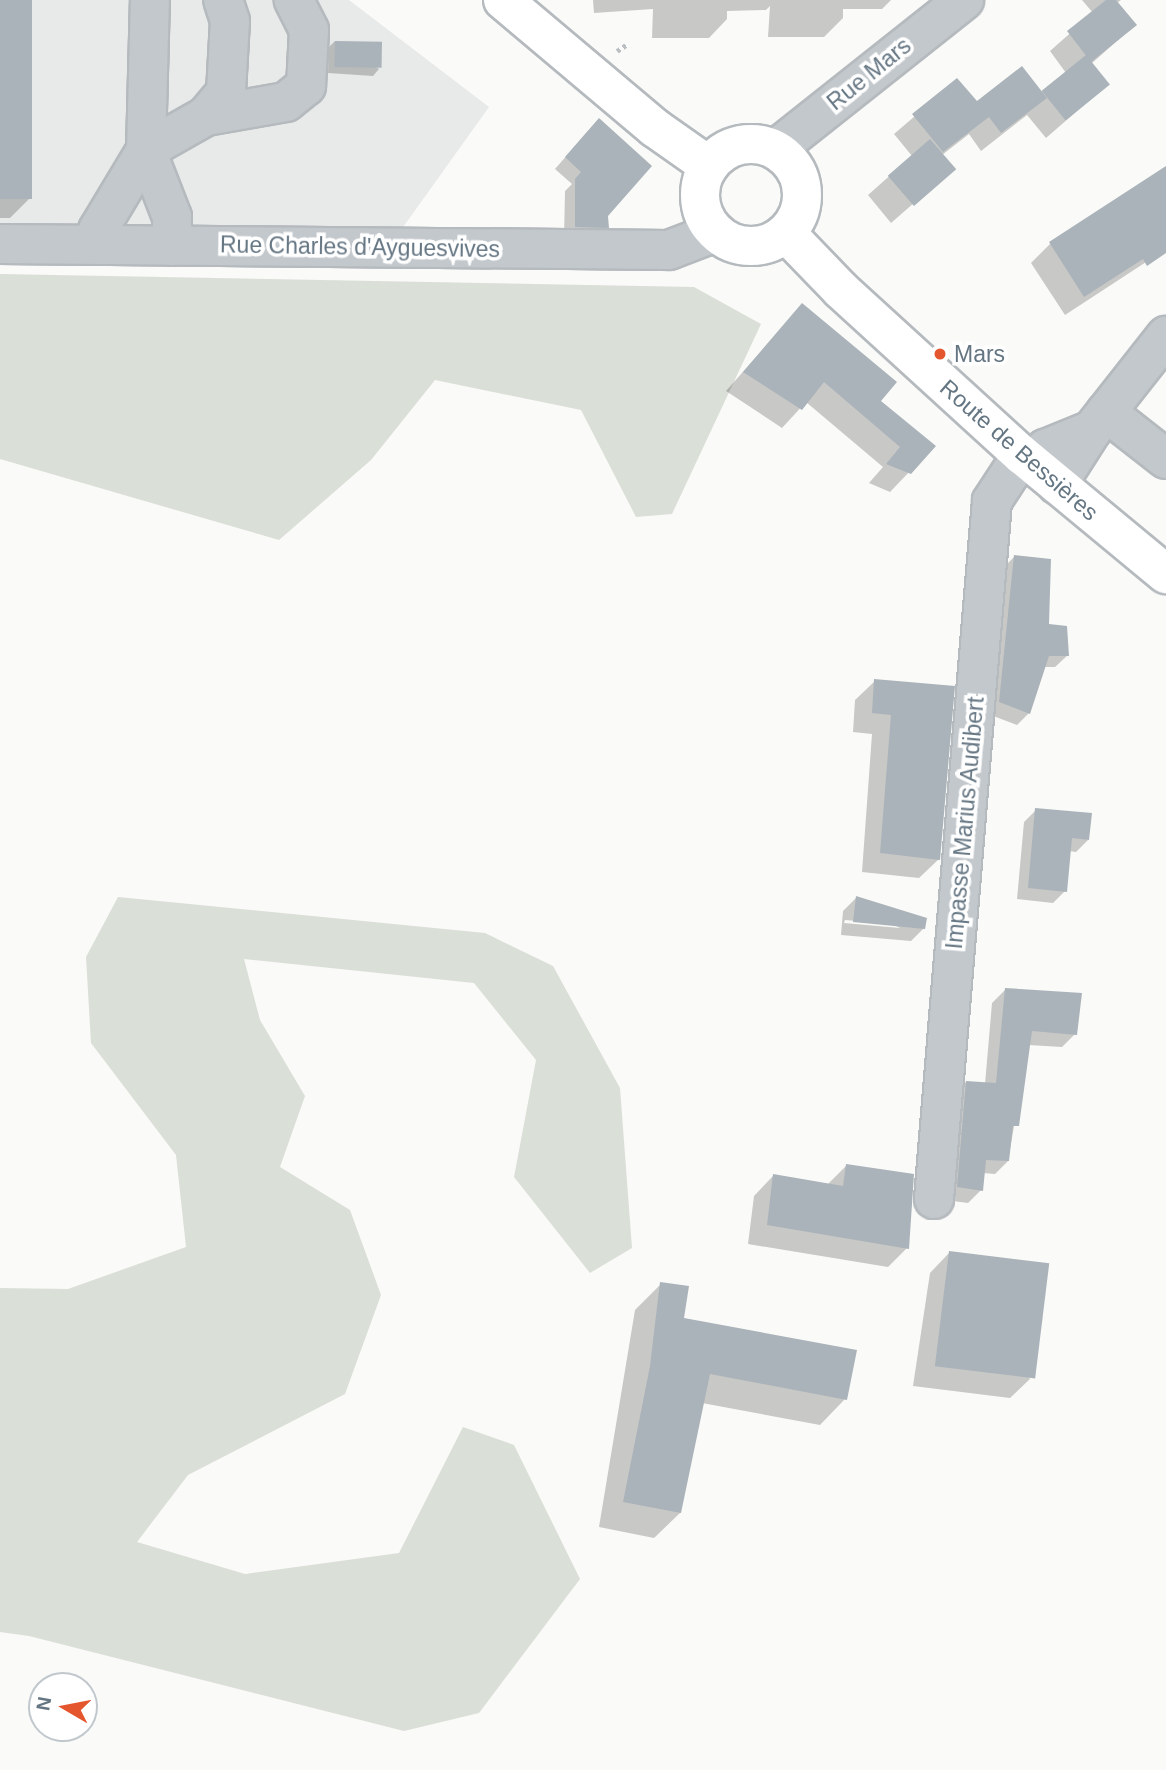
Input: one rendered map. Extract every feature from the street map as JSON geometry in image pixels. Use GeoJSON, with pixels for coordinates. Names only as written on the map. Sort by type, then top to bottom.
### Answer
{"type":"FeatureCollection","features":[{"type":"Feature","properties":{"kind":"main road"},"geometry":{"type":"LineString","coordinates":[[503,0],[655,128],[709,166]]}},
{"type":"Feature","properties":{"kind":"main road"},"geometry":{"type":"LineString","coordinates":[[737,145],[776,149],[799,175],[803,201],[786,233],[758,246],[743,245],[716,232],[703,212],[700,194],[709,166],[737,145]]}},
{"type":"Feature","properties":{"kind":"main road","name":"Route de Bessières"},"geometry":{"type":"LineString","coordinates":[[786,233],[841,290],[1037,468],[1166,574]]}},
{"type":"Feature","properties":{"kind":"street"},"geometry":{"type":"LineString","coordinates":[[150,0],[146,150],[172,217],[172,246]]}},
{"type":"Feature","properties":{"kind":"street"},"geometry":{"type":"LineString","coordinates":[[206,116],[226,92],[230,21],[223,0]]}},
{"type":"Feature","properties":{"kind":"street"},"geometry":{"type":"LineString","coordinates":[[98,245],[99,230],[146,150],[206,116],[286,102],[306,86],[309,30],[294,0]]}},
{"type":"Feature","properties":{"kind":"street","name":"Rue Mars"},"geometry":{"type":"LineString","coordinates":[[776,149],[964,0]]}},
{"type":"Feature","properties":{"kind":"street","name":"Rue Charles d'Ayguesvives"},"geometry":{"type":"LineString","coordinates":[[0,244],[669,250],[716,232]]}},
{"type":"Feature","properties":{"kind":"street"},"geometry":{"type":"LineString","coordinates":[[1037,468],[1045,449],[1099,421],[1166,336]]}},
{"type":"Feature","properties":{"kind":"street"},"geometry":{"type":"LineString","coordinates":[[1099,421],[1166,459]]}},
{"type":"Feature","properties":{"kind":"street","name":"Impasse Marius Audibert"},"geometry":{"type":"LineString","coordinates":[[934,1199],[992,501],[1037,468]]}},
{"type":"Feature","properties":{"kind":"shaded area"},"geometry":{"type":"Polygon","coordinates":[[[0,0],[349,0],[489,107],[401,230],[0,223],[0,0]]]}},
{"type":"Feature","properties":{"kind":"shaded area"},"geometry":{"type":"Polygon","coordinates":[[[0,274],[694,287],[761,324],[672,514],[636,517],[581,410],[435,380],[371,460],[279,540],[0,459],[0,274]]]}},
{"type":"Feature","properties":{"kind":"shaded area"},"geometry":{"type":"Polygon","coordinates":[[[118,897],[485,933],[553,966],[620,1088],[632,1248],[590,1273],[514,1177],[536,1060],[474,983],[244,959],[260,1020],[305,1096],[280,1167],[350,1210],[381,1295],[345,1394],[188,1475],[137,1542],[245,1574],[399,1553],[463,1427],[514,1445],[580,1579],[479,1713],[404,1731],[29,1636],[0,1632],[0,1288],[68,1289],[186,1247],[176,1155],[91,1043],[86,957],[118,897]]]}},
{"type":"Feature","properties":{"kind":"building"},"geometry":{"type":"Polygon","coordinates":[[[0,0],[32,0],[32,199],[0,199],[0,0]]]}},
{"type":"Feature","properties":{"kind":"building"},"geometry":{"type":"Polygon","coordinates":[[[1106,0],[1116,0],[1137,25],[1091,62],[1067,31],[1106,0]]]}},
{"type":"Feature","properties":{"kind":"building"},"geometry":{"type":"Polygon","coordinates":[[[335,41],[382,42],[382,68],[335,67],[335,41]]]}},
{"type":"Feature","properties":{"kind":"building"},"geometry":{"type":"Polygon","coordinates":[[[1086,55],[1110,85],[1066,120],[1042,91],[1086,55]]]}},
{"type":"Feature","properties":{"kind":"building"},"geometry":{"type":"Polygon","coordinates":[[[1022,66],[1047,98],[1001,133],[989,117],[943,152],[912,114],[957,78],[977,101],[1022,66]]]}},
{"type":"Feature","properties":{"kind":"building"},"geometry":{"type":"Polygon","coordinates":[[[599,118],[652,166],[608,216],[609,228],[575,227],[575,179],[581,172],[565,157],[599,118]]]}},
{"type":"Feature","properties":{"kind":"building"},"geometry":{"type":"Polygon","coordinates":[[[930,139],[956,169],[914,206],[888,176],[930,139]]]}},
{"type":"Feature","properties":{"kind":"building"},"geometry":{"type":"Polygon","coordinates":[[[1166,166],[1166,253],[1147,266],[1143,259],[1084,297],[1049,242],[1166,166]]]}},
{"type":"Feature","properties":{"kind":"building"},"geometry":{"type":"Polygon","coordinates":[[[802,303],[897,382],[881,401],[936,446],[911,474],[886,464],[900,447],[824,382],[802,410],[743,372],[802,303]]]}},
{"type":"Feature","properties":{"kind":"building"},"geometry":{"type":"Polygon","coordinates":[[[1014,555],[1051,559],[1049,624],[1067,626],[1069,656],[1049,656],[1030,714],[999,702],[1014,555]]]}},
{"type":"Feature","properties":{"kind":"building"},"geometry":{"type":"Polygon","coordinates":[[[874,679],[955,686],[940,860],[880,853],[891,715],[872,713],[874,679]]]}},
{"type":"Feature","properties":{"kind":"building"},"geometry":{"type":"Polygon","coordinates":[[[1035,808],[1092,813],[1089,840],[1072,838],[1067,892],[1028,888],[1035,808]]]}},
{"type":"Feature","properties":{"kind":"building"},"geometry":{"type":"Polygon","coordinates":[[[856,896],[927,918],[925,929],[853,922],[856,896]]]}},
{"type":"Feature","properties":{"kind":"building"},"geometry":{"type":"Polygon","coordinates":[[[1005,988],[1082,993],[1077,1035],[1032,1031],[1019,1126],[1013,1126],[1009,1161],[986,1160],[983,1191],[957,1187],[966,1081],[996,1083],[1005,988]]]}},
{"type":"Feature","properties":{"kind":"building"},"geometry":{"type":"Polygon","coordinates":[[[846,1164],[914,1174],[909,1249],[767,1225],[773,1174],[843,1186],[846,1164]]]}},
{"type":"Feature","properties":{"kind":"building"},"geometry":{"type":"Polygon","coordinates":[[[949,1251],[1049,1263],[1035,1378],[935,1366],[949,1251]]]}},
{"type":"Feature","properties":{"kind":"building"},"geometry":{"type":"Polygon","coordinates":[[[660,1282],[689,1286],[684,1318],[857,1350],[847,1400],[710,1374],[681,1513],[623,1502],[650,1366],[660,1282]]]}},
{"type":"Feature","properties":{"kind":"place","name":"Mars"},"geometry":{"type":"Point","coordinates":[940,354]}}]}
